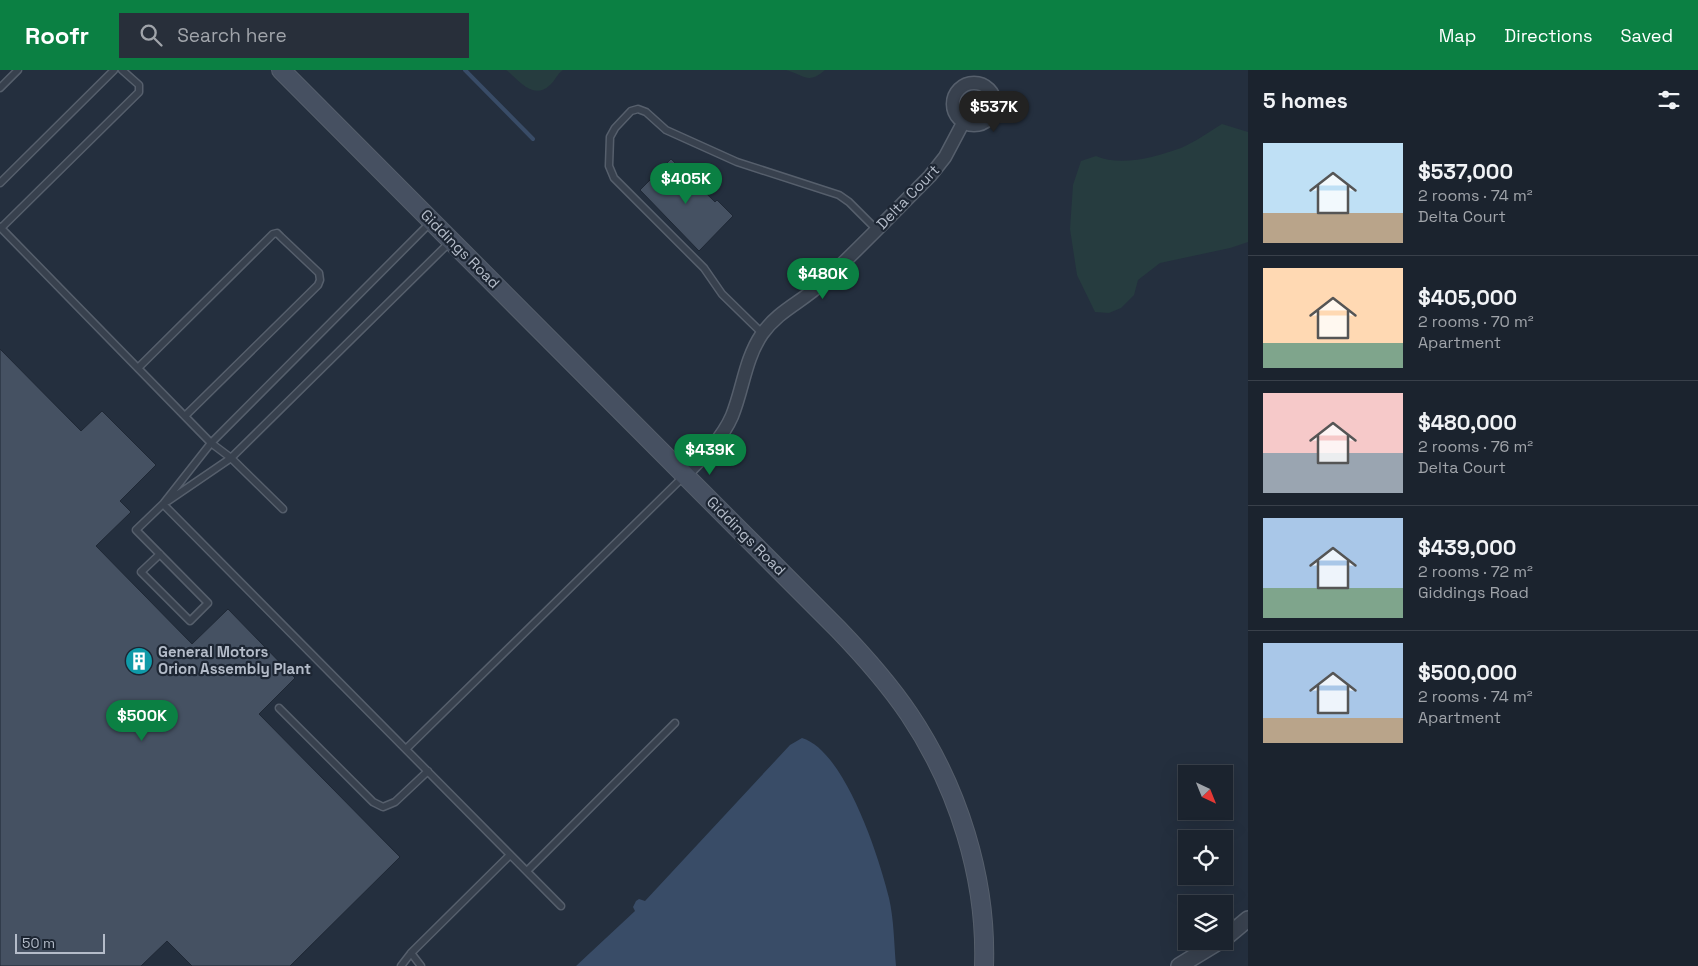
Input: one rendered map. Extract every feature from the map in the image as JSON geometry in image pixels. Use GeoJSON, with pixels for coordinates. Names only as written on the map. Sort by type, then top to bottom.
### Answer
{"type":"FeatureCollection","features":[{"type":"Feature","properties":{"kind":"main road","name":"Giddings Road"},"geometry":{"type":"LineString","coordinates":[[281,70],[861,653],[889,686],[914,722],[940,768],[966,835],[976,872],[981,906],[984,966]]}},
{"type":"Feature","properties":{"kind":"street","name":"Delta Court"},"geometry":{"type":"LineString","coordinates":[[685,475],[712,446],[727,426],[736,405],[747,364],[763,334],[785,309],[822,284],[938,167],[964,123]]}},
{"type":"Feature","properties":{"kind":"street"},"geometry":{"type":"LineString","coordinates":[[1233,931],[1248,918]]}},
{"type":"Feature","properties":{"kind":"street"},"geometry":{"type":"LineString","coordinates":[[1179,966],[1205,950]]}},
{"type":"Feature","properties":{"kind":"lane"},"geometry":{"type":"LineString","coordinates":[[0,88],[18,70]]}},
{"type":"Feature","properties":{"kind":"lane"},"geometry":{"type":"LineString","coordinates":[[0,183],[114,70]]}},
{"type":"Feature","properties":{"kind":"lane"},"geometry":{"type":"LineString","coordinates":[[122,70],[138,85],[139,92],[0,227],[211,443],[231,458],[283,509]]}},
{"type":"Feature","properties":{"kind":"lane"},"geometry":{"type":"LineString","coordinates":[[763,334],[722,294],[704,268],[614,178],[610,166],[610,136],[615,128],[632,111],[635,109],[642,110],[666,130],[743,164],[838,195],[849,202],[876,229]]}},
{"type":"Feature","properties":{"kind":"lane"},"geometry":{"type":"LineString","coordinates":[[160,554],[141,572],[190,620],[208,603],[160,554],[136,530],[162,504],[211,443],[432,221]]}},
{"type":"Feature","properties":{"kind":"lane"},"geometry":{"type":"LineString","coordinates":[[138,368],[273,234],[277,233],[282,237],[319,273],[320,280],[318,285],[184,416]]}},
{"type":"Feature","properties":{"kind":"lane"},"geometry":{"type":"LineString","coordinates":[[162,504],[231,458],[452,241]]}},
{"type":"Feature","properties":{"kind":"lane"},"geometry":{"type":"LineString","coordinates":[[406,749],[685,475]]}},
{"type":"Feature","properties":{"kind":"lane"},"geometry":{"type":"LineString","coordinates":[[162,504],[562,906]]}},
{"type":"Feature","properties":{"kind":"lane"},"geometry":{"type":"LineString","coordinates":[[279,708],[373,802],[383,807],[395,802],[428,772]]}},
{"type":"Feature","properties":{"kind":"lane"},"geometry":{"type":"LineString","coordinates":[[527,871],[675,723]]}},
{"type":"Feature","properties":{"kind":"lane"},"geometry":{"type":"LineString","coordinates":[[401,966],[411,953],[510,854]]}},
{"type":"Feature","properties":{"kind":"lane"},"geometry":{"type":"LineString","coordinates":[[411,953],[421,966]]}},
{"type":"Feature","properties":{"kind":"green space"},"geometry":{"type":"Polygon","coordinates":[[[506,70],[563,70],[550,85],[538,91],[526,87],[506,70]]]}},
{"type":"Feature","properties":{"kind":"green space"},"geometry":{"type":"Polygon","coordinates":[[[786,70],[825,70],[819,75],[806,78],[786,70]]]}},
{"type":"Feature","properties":{"kind":"green space"},"geometry":{"type":"Polygon","coordinates":[[[974,93],[982,96],[985,104],[982,112],[974,115],[966,112],[963,104],[966,96],[974,93]]]}},
{"type":"Feature","properties":{"kind":"green space"},"geometry":{"type":"Polygon","coordinates":[[[1222,124],[1248,132],[1248,242],[1230,248],[1160,263],[1138,280],[1134,295],[1121,308],[1109,313],[1095,312],[1077,275],[1070,229],[1073,185],[1081,161],[1096,156],[1116,161],[1127,161],[1161,155],[1186,146],[1222,124]]]}},
{"type":"Feature","properties":{"kind":"water"},"geometry":{"type":"Polygon","coordinates":[[[802,738],[818,747],[832,763],[846,784],[858,808],[877,858],[889,898],[896,966],[576,966],[635,911],[633,907],[636,901],[639,899],[645,901],[790,745],[802,738]]]}},
{"type":"Feature","properties":{"kind":"building"},"geometry":{"type":"Polygon","coordinates":[[[671,159],[715,202],[717,200],[733,216],[699,251],[640,190],[671,159]]]}},
{"type":"Feature","properties":{"kind":"building","name":"General Motors Orion Assembly Plant"},"geometry":{"type":"Polygon","coordinates":[[[0,349],[81,431],[102,411],[156,465],[120,501],[131,512],[96,546],[192,644],[228,609],[295,678],[259,714],[400,857],[290,966],[192,966],[167,941],[141,966],[0,966],[0,349]]]}},
{"type":"Feature","properties":{"kind":"waterway"},"geometry":{"type":"LineString","coordinates":[[465,70],[533,139]]}},
{"type":"Feature","properties":{"kind":"place","name":"General Motors Orion Assembly Plant"},"geometry":{"type":"Point","coordinates":[139,661]}}]}
